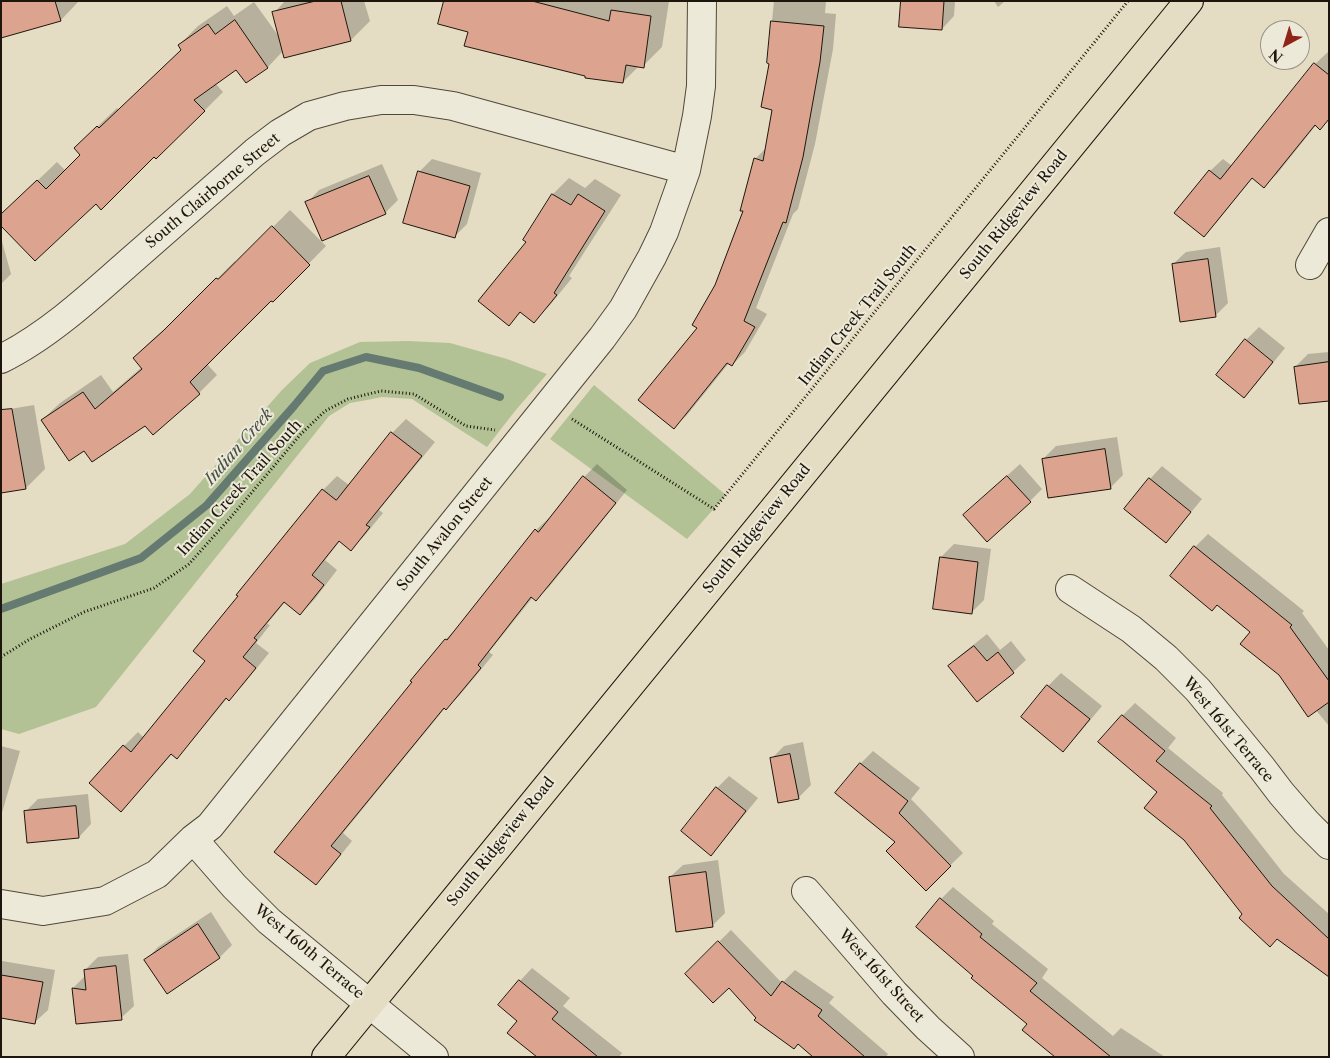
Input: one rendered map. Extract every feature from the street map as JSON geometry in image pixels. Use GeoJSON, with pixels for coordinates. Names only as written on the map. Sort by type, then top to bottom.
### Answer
{"type":"FeatureCollection","features":[{"type":"Feature","properties":{"kind":"main road","name":"South Ridgeview Road"},"geometry":{"type":"LineString","coordinates":[[326,1057],[1189,1]]}},
{"type":"Feature","properties":{"kind":"street","name":"South Avalon Street"},"geometry":{"type":"LineString","coordinates":[[1,904],[43,912],[105,901],[157,874],[193,839],[210,826],[602,338],[623,309],[652,257],[664,232],[686,170],[701,86],[702,1]]}},
{"type":"Feature","properties":{"kind":"street","name":"South Clairborne Street"},"geometry":{"type":"LineString","coordinates":[[1,359],[21,350],[44,334],[103,286],[255,152],[280,133],[309,116],[345,106],[381,100],[414,100],[453,106],[686,170]]}},
{"type":"Feature","properties":{"kind":"street"},"geometry":{"type":"LineString","coordinates":[[1310,265],[1329,232]]}},
{"type":"Feature","properties":{"kind":"street","name":"West 161st Terrace"},"geometry":{"type":"LineString","coordinates":[[1070,589],[1130,629],[1166,658],[1198,690],[1281,793],[1329,845]]}},
{"type":"Feature","properties":{"kind":"street","name":"West 160th Terrace"},"geometry":{"type":"LineString","coordinates":[[193,839],[234,886],[269,921],[434,1057]]}},
{"type":"Feature","properties":{"kind":"street","name":"West 161st Street"},"geometry":{"type":"LineString","coordinates":[[806,891],[894,992],[928,1028],[960,1057]]}},
{"type":"Feature","properties":{"kind":"path","name":"Indian Creek Trail South"},"geometry":{"type":"LineString","coordinates":[[568,416],[714,508],[1128,1]]}},
{"type":"Feature","properties":{"kind":"path","name":"Indian Creek Trail South"},"geometry":{"type":"LineString","coordinates":[[1,658],[30,639],[84,612],[154,588],[189,564],[301,434],[325,412],[348,399],[381,391],[414,394],[466,426],[498,431]]}},
{"type":"Feature","properties":{"kind":"green space"},"geometry":{"type":"Polygon","coordinates":[[[408,341],[450,343],[507,359],[547,374],[487,447],[412,399],[382,397],[350,403],[329,416],[96,707],[19,734],[1,729],[1,584],[125,544],[190,494],[282,390],[310,363],[360,342],[408,341]]]}},
{"type":"Feature","properties":{"kind":"green space"},"geometry":{"type":"Polygon","coordinates":[[[594,385],[726,495],[687,539],[550,439],[594,385]]]}},
{"type":"Feature","properties":{"kind":"building"},"geometry":{"type":"Polygon","coordinates":[[[1,1],[55,1],[61,21],[1,38],[1,1]]]}},
{"type":"Feature","properties":{"kind":"building"},"geometry":{"type":"Polygon","coordinates":[[[316,1],[341,1],[351,41],[284,58],[272,12],[316,1]]]}},
{"type":"Feature","properties":{"kind":"building"},"geometry":{"type":"Polygon","coordinates":[[[444,1],[532,1],[609,21],[611,10],[651,16],[644,68],[626,65],[623,83],[585,78],[585,76],[464,46],[468,32],[438,24],[444,1]]]}},
{"type":"Feature","properties":{"kind":"building"},"geometry":{"type":"Polygon","coordinates":[[[901,1],[944,1],[942,30],[899,27],[901,1]]]}},
{"type":"Feature","properties":{"kind":"building"},"geometry":{"type":"Polygon","coordinates":[[[235,20],[268,68],[246,83],[236,70],[194,100],[205,111],[156,159],[154,157],[101,210],[96,204],[35,261],[1,226],[1,214],[37,180],[46,189],[80,155],[74,148],[97,126],[99,128],[181,50],[178,45],[208,24],[215,34],[235,20]]]}},
{"type":"Feature","properties":{"kind":"building"},"geometry":{"type":"Polygon","coordinates":[[[771,21],[824,26],[820,62],[803,157],[786,223],[783,222],[744,321],[755,327],[732,366],[727,363],[674,429],[638,400],[697,328],[692,325],[715,285],[743,211],[740,211],[754,158],[763,161],[772,110],[761,107],[769,64],[767,63],[771,21]]]}},
{"type":"Feature","properties":{"kind":"building"},"geometry":{"type":"Polygon","coordinates":[[[1314,63],[1329,75],[1329,119],[1320,130],[1315,125],[1264,188],[1252,178],[1204,237],[1174,213],[1209,170],[1220,179],[1314,63]]]}},
{"type":"Feature","properties":{"kind":"building"},"geometry":{"type":"Polygon","coordinates":[[[418,171],[470,186],[455,238],[403,223],[418,171]]]}},
{"type":"Feature","properties":{"kind":"building"},"geometry":{"type":"Polygon","coordinates":[[[369,176],[386,214],[322,241],[305,202],[369,176]]]}},
{"type":"Feature","properties":{"kind":"building"},"geometry":{"type":"Polygon","coordinates":[[[552,194],[571,205],[578,194],[605,211],[554,293],[557,295],[534,323],[520,312],[509,326],[478,301],[526,242],[523,240],[552,194]]]}},
{"type":"Feature","properties":{"kind":"building"},"geometry":{"type":"Polygon","coordinates":[[[272,226],[310,265],[190,382],[200,394],[153,435],[145,426],[92,462],[84,451],[69,461],[41,420],[83,392],[95,409],[142,369],[133,358],[272,226]]]}},
{"type":"Feature","properties":{"kind":"building"},"geometry":{"type":"Polygon","coordinates":[[[1208,259],[1216,317],[1180,322],[1172,264],[1208,259]]]}},
{"type":"Feature","properties":{"kind":"building"},"geometry":{"type":"Polygon","coordinates":[[[1245,339],[1273,362],[1244,398],[1216,375],[1245,339]]]}},
{"type":"Feature","properties":{"kind":"building"},"geometry":{"type":"Polygon","coordinates":[[[1329,362],[1329,401],[1299,404],[1294,367],[1329,362]]]}},
{"type":"Feature","properties":{"kind":"building"},"geometry":{"type":"Polygon","coordinates":[[[12,409],[26,489],[1,493],[1,410],[12,409]]]}},
{"type":"Feature","properties":{"kind":"building"},"geometry":{"type":"Polygon","coordinates":[[[391,432],[422,456],[366,525],[370,527],[351,551],[339,541],[312,575],[324,585],[300,615],[284,602],[254,638],[257,640],[243,657],[256,668],[229,701],[226,698],[177,759],[171,754],[121,812],[89,783],[123,745],[131,752],[205,661],[193,651],[322,489],[336,500],[391,432]]]}},
{"type":"Feature","properties":{"kind":"building"},"geometry":{"type":"Polygon","coordinates":[[[1105,449],[1111,489],[1048,498],[1042,459],[1105,449]]]}},
{"type":"Feature","properties":{"kind":"building"},"geometry":{"type":"Polygon","coordinates":[[[583,476],[616,503],[536,601],[531,597],[478,665],[481,668],[446,710],[444,708],[331,846],[341,854],[316,885],[274,852],[412,682],[410,681],[445,639],[447,640],[535,529],[538,532],[583,476]]]}},
{"type":"Feature","properties":{"kind":"building"},"geometry":{"type":"Polygon","coordinates":[[[1007,476],[1031,502],[987,542],[963,515],[1007,476]]]}},
{"type":"Feature","properties":{"kind":"building"},"geometry":{"type":"Polygon","coordinates":[[[1149,478],[1191,512],[1166,543],[1124,509],[1149,478]]]}},
{"type":"Feature","properties":{"kind":"building"},"geometry":{"type":"Polygon","coordinates":[[[1194,546],[1292,625],[1290,627],[1329,681],[1329,702],[1308,717],[1279,675],[1240,644],[1250,632],[1217,605],[1212,611],[1170,576],[1194,546]]]}},
{"type":"Feature","properties":{"kind":"building"},"geometry":{"type":"Polygon","coordinates":[[[940,557],[978,562],[972,614],[933,609],[940,557]]]}},
{"type":"Feature","properties":{"kind":"building"},"geometry":{"type":"Polygon","coordinates":[[[974,646],[987,661],[998,652],[1014,673],[977,702],[948,666],[974,646]]]}},
{"type":"Feature","properties":{"kind":"building"},"geometry":{"type":"Polygon","coordinates":[[[1047,685],[1090,719],[1063,752],[1021,717],[1047,685]]]}},
{"type":"Feature","properties":{"kind":"building"},"geometry":{"type":"Polygon","coordinates":[[[1122,715],[1165,751],[1156,761],[1212,806],[1210,808],[1272,886],[1329,939],[1329,977],[1277,939],[1270,947],[1239,918],[1242,914],[1184,840],[1144,808],[1157,792],[1098,742],[1122,715]]]}},
{"type":"Feature","properties":{"kind":"building"},"geometry":{"type":"Polygon","coordinates":[[[790,754],[799,799],[778,803],[770,758],[790,754]]]}},
{"type":"Feature","properties":{"kind":"building"},"geometry":{"type":"Polygon","coordinates":[[[860,763],[908,801],[899,813],[951,866],[926,891],[886,851],[895,842],[835,793],[860,763]]]}},
{"type":"Feature","properties":{"kind":"building"},"geometry":{"type":"Polygon","coordinates":[[[716,787],[746,811],[711,856],[681,831],[716,787]]]}},
{"type":"Feature","properties":{"kind":"building"},"geometry":{"type":"Polygon","coordinates":[[[76,806],[79,838],[27,843],[24,811],[76,806]]]}},
{"type":"Feature","properties":{"kind":"building"},"geometry":{"type":"Polygon","coordinates":[[[706,872],[713,927],[676,932],[669,877],[706,872]]]}},
{"type":"Feature","properties":{"kind":"building"},"geometry":{"type":"Polygon","coordinates":[[[940,898],[982,934],[980,937],[1037,983],[1030,991],[1111,1057],[1055,1057],[1022,1030],[1027,1024],[971,978],[973,976],[916,927],[940,898]]]}},
{"type":"Feature","properties":{"kind":"building"},"geometry":{"type":"Polygon","coordinates":[[[198,924],[220,958],[167,994],[144,960],[198,924]]]}},
{"type":"Feature","properties":{"kind":"building"},"geometry":{"type":"Polygon","coordinates":[[[718,941],[771,996],[782,981],[822,1010],[818,1016],[865,1057],[813,1057],[798,1044],[794,1049],[754,1020],[756,1018],[729,988],[713,1003],[685,974],[718,941]]]}},
{"type":"Feature","properties":{"kind":"building"},"geometry":{"type":"Polygon","coordinates":[[[116,966],[122,1020],[76,1024],[72,988],[86,990],[84,970],[116,966]]]}},
{"type":"Feature","properties":{"kind":"building"},"geometry":{"type":"Polygon","coordinates":[[[1,975],[43,982],[35,1024],[1,1018],[1,975]]]}},
{"type":"Feature","properties":{"kind":"building"},"geometry":{"type":"Polygon","coordinates":[[[519,980],[558,1012],[552,1019],[598,1057],[537,1057],[507,1033],[517,1021],[498,1005],[519,980]]]}},
{"type":"Feature","properties":{"kind":"waterway","name":"Indian Creek"},"geometry":{"type":"LineString","coordinates":[[1,609],[141,558],[207,505],[323,371],[366,357],[419,368],[500,397]]}}]}
